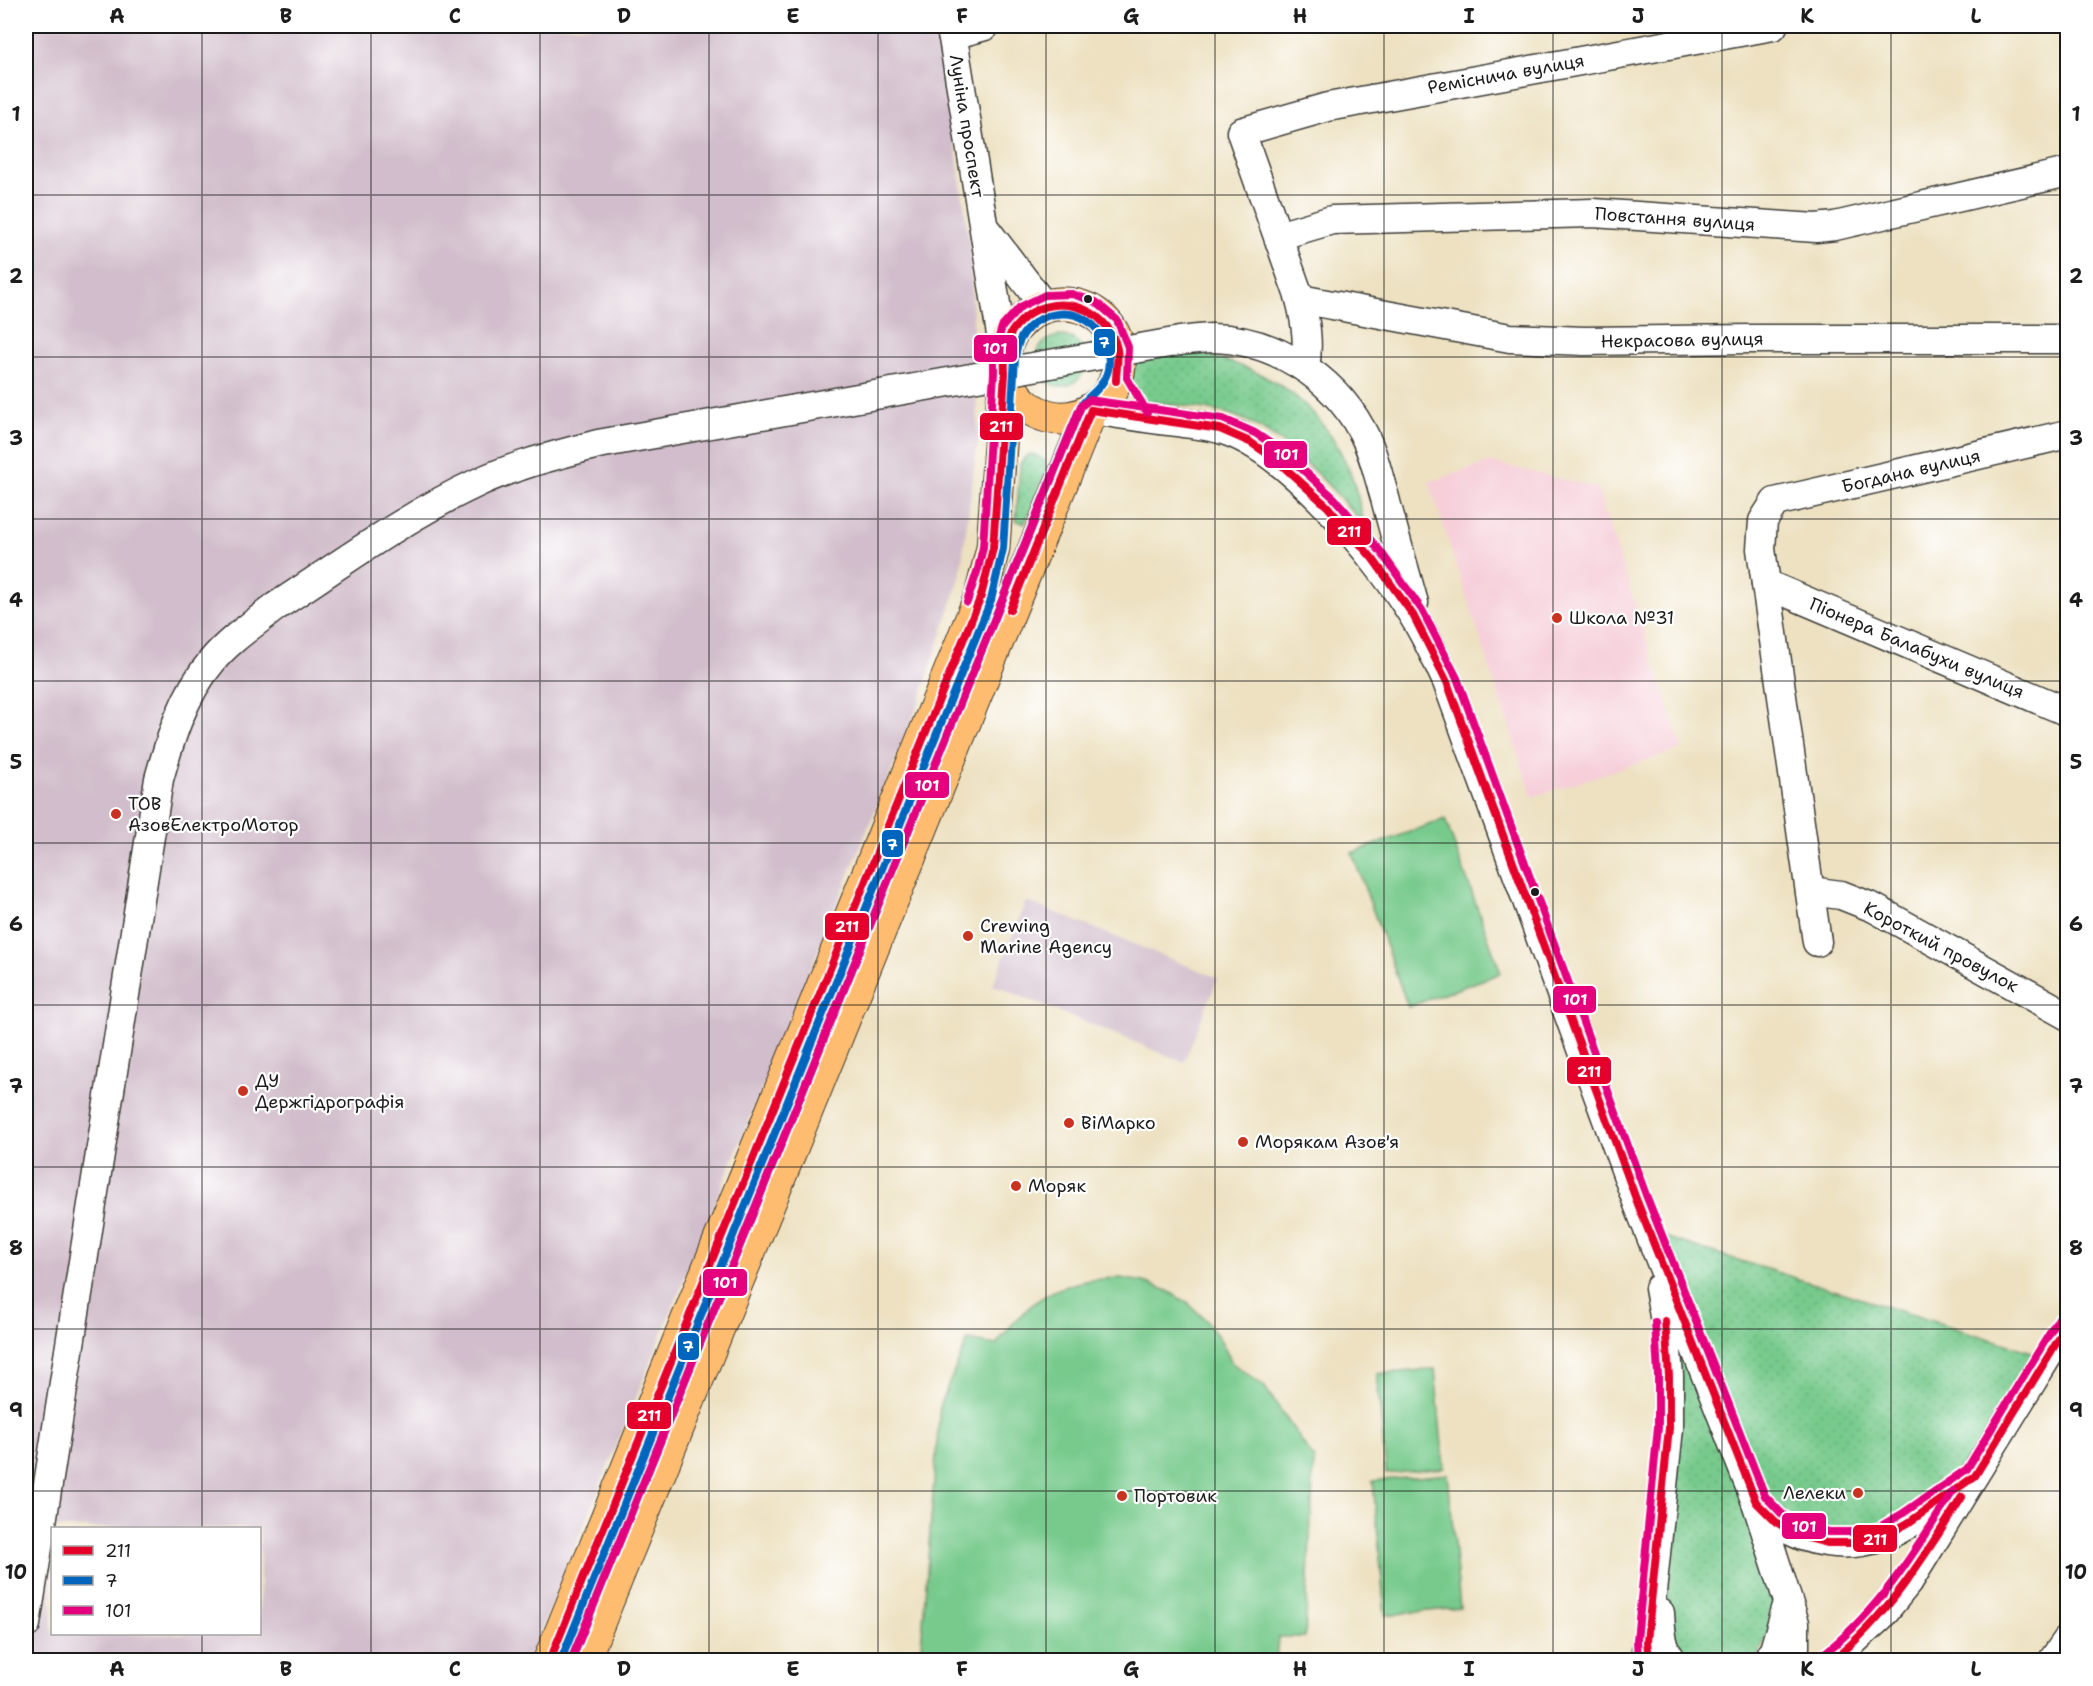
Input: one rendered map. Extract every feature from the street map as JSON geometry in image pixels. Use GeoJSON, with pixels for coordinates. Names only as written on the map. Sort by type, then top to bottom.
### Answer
{"type":"FeatureCollection","features":[{"type":"Feature","properties":{"kind":"main road"},"geometry":{"type":"LineString","coordinates":[[1065,303],[1083,306],[1098,315],[1110,329],[1118,345],[1120,363],[1116,381],[1106,398],[1091,410],[1075,417],[1056,418],[1039,414],[1023,404],[1012,390],[1005,363],[1011,333],[1024,316],[1044,306],[1065,303]]}},
{"type":"Feature","properties":{"kind":"main road","name":"Луніна проспект"},"geometry":{"type":"LineString","coordinates":[[550,1660],[981,596],[993,548],[1005,363]]}},
{"type":"Feature","properties":{"kind":"main road"},"geometry":{"type":"LineString","coordinates":[[584,1660],[1091,410]]}},
{"type":"Feature","properties":{"kind":"street"},"geometry":{"type":"LineString","coordinates":[[952,30],[985,26]]}},
{"type":"Feature","properties":{"kind":"street","name":"Реміснича вулиця"},"geometry":{"type":"LineString","coordinates":[[1278,236],[1241,132],[1328,107],[1773,26]]}},
{"type":"Feature","properties":{"kind":"street","name":"Луніна проспект"},"geometry":{"type":"LineString","coordinates":[[952,30],[1005,363]]}},
{"type":"Feature","properties":{"kind":"street","name":"Повстання вулиця"},"geometry":{"type":"LineString","coordinates":[[1278,236],[1332,220],[1593,213],[1816,228],[1835,226],[2067,172]]}},
{"type":"Feature","properties":{"kind":"street","name":"Луніна проспект"},"geometry":{"type":"LineString","coordinates":[[984,227],[1044,306]]}},
{"type":"Feature","properties":{"kind":"street"},"geometry":{"type":"LineString","coordinates":[[1278,236],[1307,324],[1308,348],[1305,368]]}},
{"type":"Feature","properties":{"kind":"street","name":"Некрасова вулиця"},"geometry":{"type":"LineString","coordinates":[[1300,299],[1510,338],[1584,341],[2067,339]]}},
{"type":"Feature","properties":{"kind":"street"},"geometry":{"type":"LineString","coordinates":[[26,1624],[159,779],[180,711],[194,684],[213,659],[275,607],[432,505],[479,482],[536,460],[598,444],[1180,341],[1213,338],[1245,342],[1276,352],[1305,368],[1334,392],[1346,406],[1362,430],[1373,456],[1421,628]]}},
{"type":"Feature","properties":{"kind":"street"},"geometry":{"type":"LineString","coordinates":[[1180,341],[1211,345],[1241,354],[1269,367],[1314,398],[1331,416],[1346,438],[1356,460],[1391,582]]}},
{"type":"Feature","properties":{"kind":"street"},"geometry":{"type":"LineString","coordinates":[[1116,381],[1138,417]]}},
{"type":"Feature","properties":{"kind":"street"},"geometry":{"type":"LineString","coordinates":[[1091,410],[1225,430],[1247,439],[1267,452],[1327,507],[1391,582],[1421,628],[1447,682],[1636,1199],[1756,1502],[1795,1623],[1795,1647],[1792,1660]]}},
{"type":"Feature","properties":{"kind":"street","name":"Богдана вулиця"},"geometry":{"type":"LineString","coordinates":[[1766,584],[1761,549],[1763,521],[1775,502],[2067,434]]}},
{"type":"Feature","properties":{"kind":"street"},"geometry":{"type":"LineString","coordinates":[[1766,584],[1817,942]]}},
{"type":"Feature","properties":{"kind":"street","name":"Піонера Балабухи вулиця"},"geometry":{"type":"LineString","coordinates":[[1766,584],[2067,712]]}},
{"type":"Feature","properties":{"kind":"street","name":"Короткий провулок"},"geometry":{"type":"LineString","coordinates":[[1810,891],[1841,895],[1874,908],[2067,1016]]}},
{"type":"Feature","properties":{"kind":"street"},"geometry":{"type":"LineString","coordinates":[[1636,1199],[1655,1269],[1664,1316],[1669,1376],[1669,1428],[1658,1521],[1647,1654]]}},
{"type":"Feature","properties":{"kind":"street"},"geometry":{"type":"LineString","coordinates":[[1833,1660],[1880,1617],[1909,1581],[2067,1323]]}},
{"type":"Feature","properties":{"kind":"street"},"geometry":{"type":"LineString","coordinates":[[1756,1502],[1776,1522],[1800,1536],[1827,1543],[1856,1543],[1883,1537],[1908,1523],[1975,1476]]}},
{"type":"Feature","properties":{"kind":"street"},"geometry":{"type":"LineString","coordinates":[[1658,1521],[1661,1631],[1664,1645],[1672,1660]]}},
{"type":"Feature","properties":{"kind":"street"},"geometry":{"type":"LineString","coordinates":[[1767,1660],[1773,1650],[1789,1600]]}},
{"type":"Feature","properties":{"kind":"street"},"geometry":{"type":"LineString","coordinates":[[2053,1660],[2067,1639]]}},
{"type":"Feature","properties":{"kind":"shaded area"},"geometry":{"type":"Polygon","coordinates":[[[26,26],[938,26],[970,246],[978,439],[960,577],[920,700],[529,1660],[26,1660],[26,26]]]}},
{"type":"Feature","properties":{"kind":"shaded area","name":"Школа №31"},"geometry":{"type":"Polygon","coordinates":[[[1492,462],[1597,488],[1682,749],[1532,797],[1429,482],[1492,462]]]}},
{"type":"Feature","properties":{"kind":"shaded area"},"geometry":{"type":"Polygon","coordinates":[[[1026,901],[1218,978],[1184,1062],[993,985],[1026,901]]]}},
{"type":"Feature","properties":{"kind":"green space"},"geometry":{"type":"Polygon","coordinates":[[[1061,336],[1070,338],[1081,347],[1086,361],[1084,370],[1075,381],[1061,386],[1052,384],[1041,375],[1036,361],[1038,352],[1047,341],[1061,336]]]}},
{"type":"Feature","properties":{"kind":"green space"},"geometry":{"type":"Polygon","coordinates":[[[1183,351],[1237,364],[1284,388],[1304,404],[1322,423],[1350,472],[1365,526],[1337,494],[1303,461],[1285,445],[1248,421],[1217,411],[1134,399],[1123,380],[1127,359],[1183,351]]]}},
{"type":"Feature","properties":{"kind":"green space"},"geometry":{"type":"Polygon","coordinates":[[[1031,454],[1045,461],[1046,471],[1025,523],[1016,521],[1020,464],[1026,456],[1031,454]]]}},
{"type":"Feature","properties":{"kind":"green space"},"geometry":{"type":"Polygon","coordinates":[[[1445,819],[1501,973],[1408,1007],[1352,853],[1445,819]]]}},
{"type":"Feature","properties":{"kind":"green space"},"geometry":{"type":"Polygon","coordinates":[[[1661,1236],[2038,1354],[1970,1469],[1903,1514],[1855,1535],[1803,1528],[1762,1496],[1661,1236]]]}},
{"type":"Feature","properties":{"kind":"green space","name":"Портовик"},"geometry":{"type":"Polygon","coordinates":[[[1120,1278],[1144,1282],[1168,1291],[1189,1304],[1207,1321],[1221,1341],[1232,1363],[1264,1386],[1314,1459],[1305,1637],[1278,1637],[1276,1660],[920,1660],[940,1404],[968,1340],[996,1345],[1021,1314],[1048,1294],[1080,1282],[1120,1278]]]}},
{"type":"Feature","properties":{"kind":"green space"},"geometry":{"type":"Polygon","coordinates":[[[1671,1303],[1780,1600],[1757,1660],[1682,1660],[1668,1631],[1666,1521],[1671,1303]]]}},
{"type":"Feature","properties":{"kind":"green space"},"geometry":{"type":"Polygon","coordinates":[[[1435,1369],[1444,1468],[1386,1474],[1377,1374],[1435,1369]]]}},
{"type":"Feature","properties":{"kind":"green space"},"geometry":{"type":"Polygon","coordinates":[[[1448,1474],[1460,1608],[1385,1615],[1373,1481],[1448,1474]]]}},
{"type":"Feature","properties":{"kind":"transit line","name":"101"},"geometry":{"type":"LineString","coordinates":[[967,602],[983,547],[994,353],[1002,327],[1020,307],[1045,295],[1072,294],[1096,302],[1117,320],[1128,347],[1127,378],[1147,412]]}},
{"type":"Feature","properties":{"kind":"transit line","name":"211"},"geometry":{"type":"LineString","coordinates":[[550,1660],[981,596],[993,548],[1005,358],[1011,333],[1032,312],[1047,306],[1062,305],[1090,312],[1102,321],[1117,349],[1116,381]]}},
{"type":"Feature","properties":{"kind":"transit line","name":"7"},"geometry":{"type":"LineString","coordinates":[[561,1660],[991,600],[1003,549],[1015,358],[1019,341],[1029,328],[1041,319],[1056,314],[1071,314],[1086,320],[1098,330],[1108,354],[1107,374],[1100,386],[1081,406],[573,1656]]}},
{"type":"Feature","properties":{"kind":"transit line","name":"101"},"geometry":{"type":"LineString","coordinates":[[573,1656],[1081,406],[1089,400],[1223,419],[1255,433],[1282,451],[1334,498],[1381,552],[1422,610],[1457,678],[1646,1195],[1765,1496],[1782,1514],[1804,1526],[1828,1532],[1855,1532],[1879,1527],[1902,1514],[1967,1469],[2059,1318]]}},
{"type":"Feature","properties":{"kind":"transit line","name":"211"},"geometry":{"type":"LineString","coordinates":[[1091,410],[1220,429],[1250,442],[1275,459],[1327,506],[1373,559],[1413,615],[1447,682],[1636,1199],[1756,1502],[1776,1522],[1800,1536],[1827,1543],[1856,1543],[1883,1537],[1908,1523],[1975,1476],[2068,1324]]}},
{"type":"Feature","properties":{"kind":"transit line","name":"211"},"geometry":{"type":"LineString","coordinates":[[1010,610],[1091,410]]}},
{"type":"Feature","properties":{"kind":"transit line","name":"211"},"geometry":{"type":"LineString","coordinates":[[1649,1660],[1647,1641],[1669,1428],[1669,1376],[1665,1321]]}},
{"type":"Feature","properties":{"kind":"transit line","name":"101"},"geometry":{"type":"LineString","coordinates":[[1638,1660],[1637,1640],[1658,1427],[1655,1322]]}},
{"type":"Feature","properties":{"kind":"transit line","name":"101"},"geometry":{"type":"LineString","coordinates":[[1826,1652],[1846,1635],[1881,1597],[1953,1491]]}},
{"type":"Feature","properties":{"kind":"transit line","name":"211"},"geometry":{"type":"LineString","coordinates":[[1833,1660],[1871,1624],[1904,1584],[1962,1497]]}},
{"type":"Feature","properties":{"kind":"place","name":"Школа №31"},"geometry":{"type":"Point","coordinates":[1557,618]}},
{"type":"Feature","properties":{"kind":"place","name":"ТОВ АзовЕлектроМотор"},"geometry":{"type":"Point","coordinates":[116,814]}},
{"type":"Feature","properties":{"kind":"place","name":"Crewing Marine Agency"},"geometry":{"type":"Point","coordinates":[968,936]}},
{"type":"Feature","properties":{"kind":"place","name":"ДУ Держгідрографія"},"geometry":{"type":"Point","coordinates":[243,1091]}},
{"type":"Feature","properties":{"kind":"place","name":"ВіМарко"},"geometry":{"type":"Point","coordinates":[1069,1123]}},
{"type":"Feature","properties":{"kind":"place","name":"Морякам Азов'я"},"geometry":{"type":"Point","coordinates":[1243,1142]}},
{"type":"Feature","properties":{"kind":"place","name":"Моряк"},"geometry":{"type":"Point","coordinates":[1016,1186]}},
{"type":"Feature","properties":{"kind":"place","name":"Лелеки"},"geometry":{"type":"Point","coordinates":[1858,1493]}},
{"type":"Feature","properties":{"kind":"place","name":"Портовик"},"geometry":{"type":"Point","coordinates":[1122,1496]}}]}
